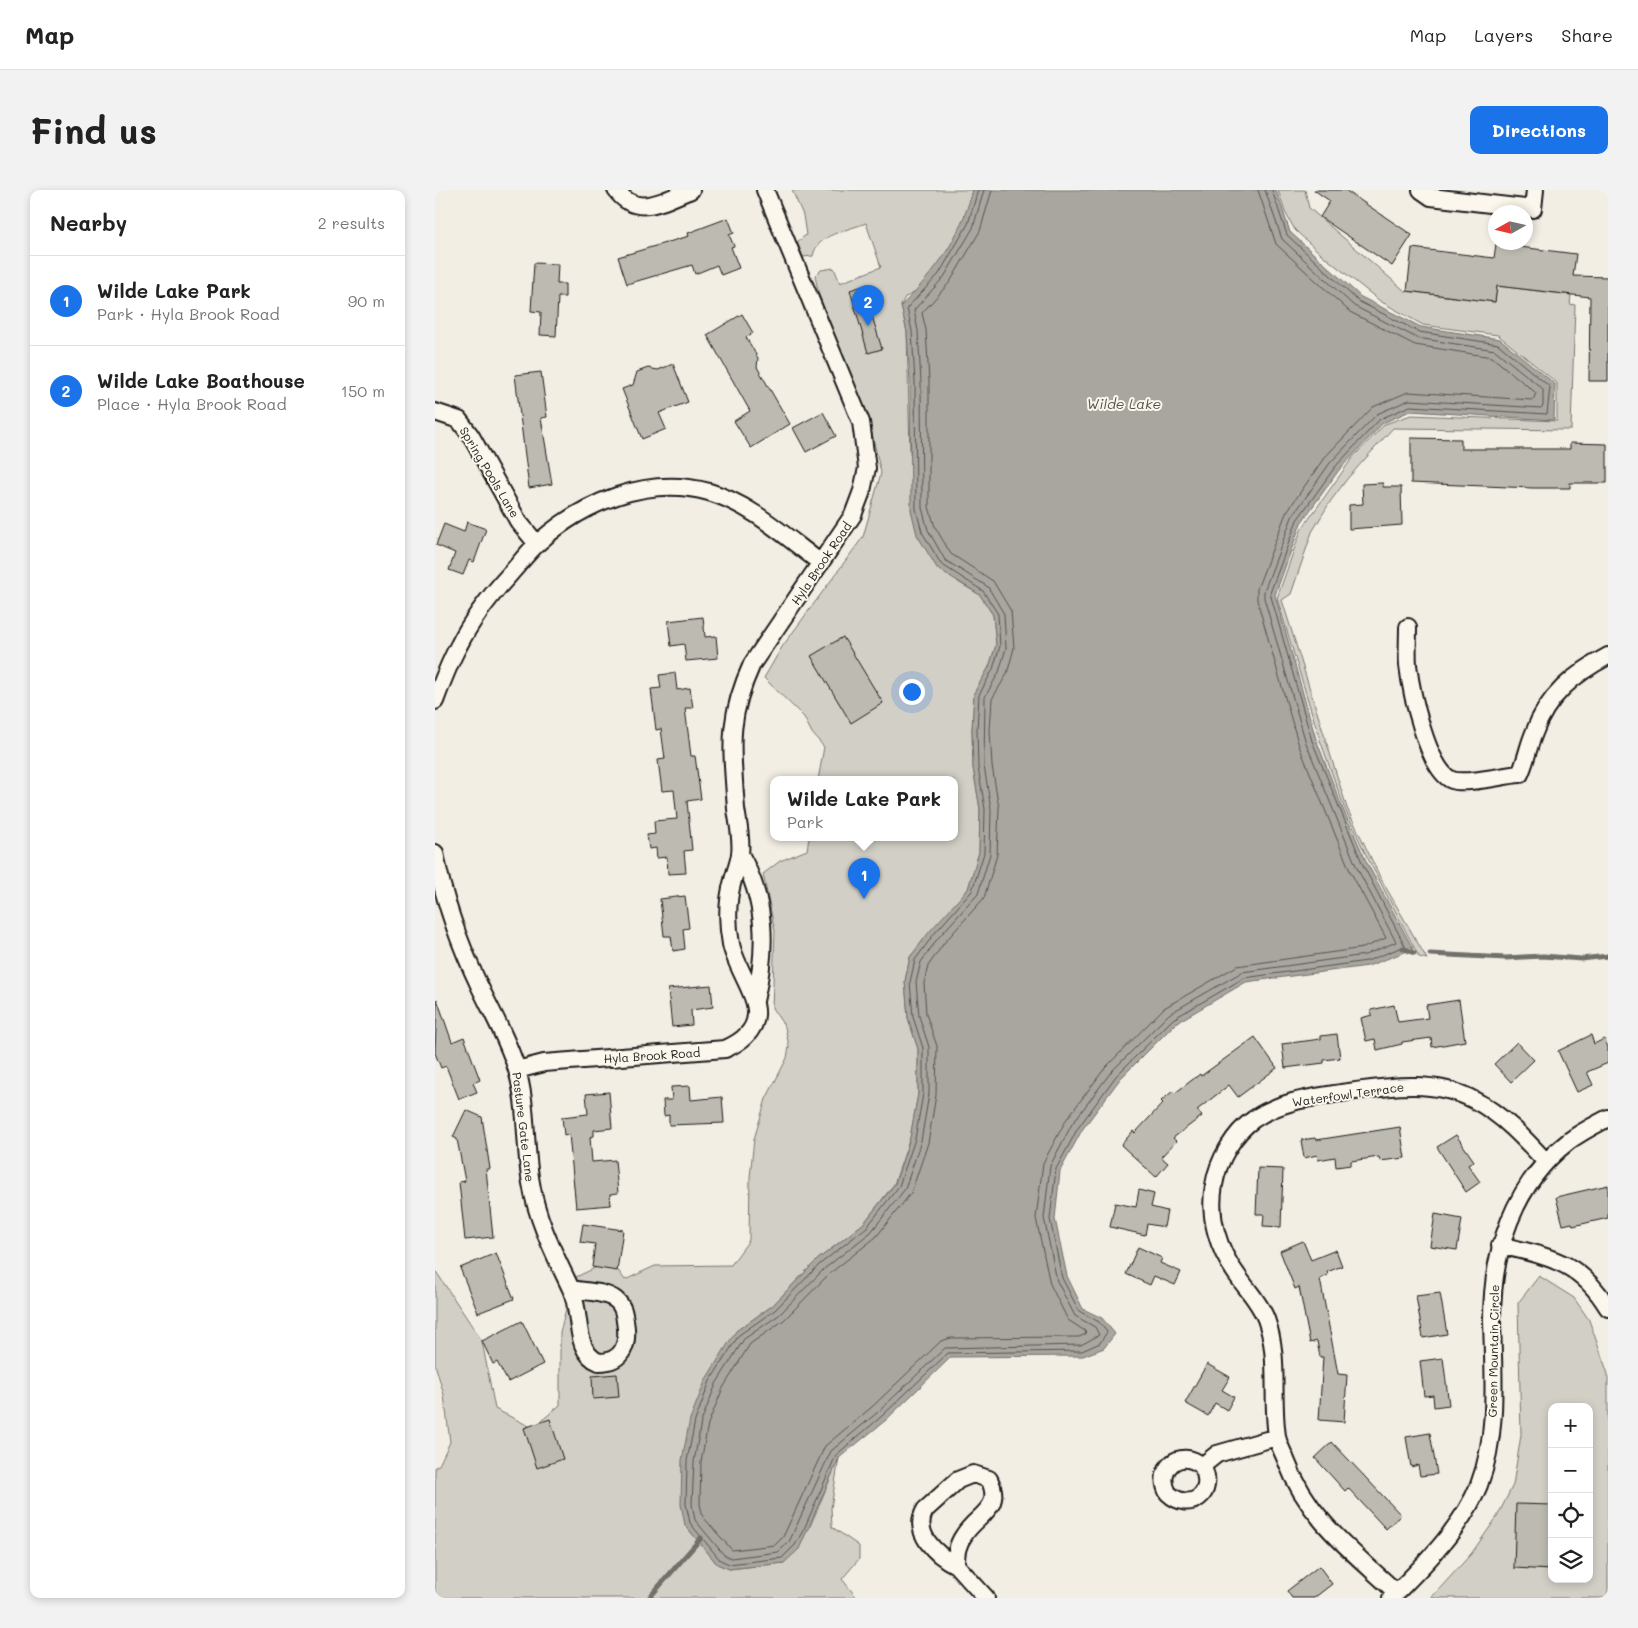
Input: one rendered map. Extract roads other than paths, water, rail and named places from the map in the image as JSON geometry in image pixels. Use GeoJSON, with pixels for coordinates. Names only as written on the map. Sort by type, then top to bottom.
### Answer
{"type":"FeatureCollection","features":[{"type":"Feature","properties":{"kind":"street"},"geometry":{"type":"LineString","coordinates":[[616,190],[626,202],[639,206],[658,203],[691,190]]}},
{"type":"Feature","properties":{"kind":"street","name":"Hyla Brook Road"},"geometry":{"type":"LineString","coordinates":[[517,1070],[544,1063],[725,1049],[735,1045],[754,1027],[757,1014],[755,1001],[735,961],[728,925],[729,897],[740,854],[731,746],[735,709],[752,664],[853,515],[863,491],[867,468],[866,446],[854,402],[765,190]]}},
{"type":"Feature","properties":{"kind":"street"},"geometry":{"type":"LineString","coordinates":[[1421,190],[1431,196],[1533,209],[1535,190]]}},
{"type":"Feature","properties":{"kind":"street","name":"Spring Pools Lane"},"geometry":{"type":"LineString","coordinates":[[435,412],[459,420],[471,436],[518,521],[537,544]]}},
{"type":"Feature","properties":{"kind":"street"},"geometry":{"type":"LineString","coordinates":[[435,701],[451,661],[471,624],[490,597],[537,544],[592,505],[614,497],[663,487],[689,488],[711,493],[733,502],[758,517],[821,563]]}},
{"type":"Feature","properties":{"kind":"street"},"geometry":{"type":"LineString","coordinates":[[1408,627],[1408,663],[1417,710],[1433,760],[1440,772],[1457,781],[1520,774],[1533,735],[1550,702],[1563,686],[1578,673],[1608,656]]}},
{"type":"Feature","properties":{"kind":"street","name":"Pasture Gate Lane"},"geometry":{"type":"LineString","coordinates":[[435,852],[458,937],[508,1044],[517,1070],[531,1185],[541,1221],[578,1305],[582,1346],[586,1354],[599,1362],[616,1359],[624,1350],[627,1338],[623,1308],[608,1294],[571,1289]]}},
{"type":"Feature","properties":{"kind":"street","name":"Hyla Brook Road"},"geometry":{"type":"LineString","coordinates":[[740,854],[754,881],[763,920],[763,957],[755,1001]]}},
{"type":"Feature","properties":{"kind":"street","name":"Waterfowl Terrace"},"geometry":{"type":"LineString","coordinates":[[1394,1595],[1325,1526],[1309,1507],[1297,1487],[1277,1437],[1276,1372],[1273,1343],[1266,1320],[1253,1294],[1238,1276],[1226,1257],[1216,1234],[1211,1207],[1214,1183],[1223,1158],[1235,1137],[1252,1120],[1271,1108],[1298,1100],[1392,1086],[1434,1087],[1473,1099],[1515,1128],[1546,1162]]}},
{"type":"Feature","properties":{"kind":"street","name":"Green Mountain Circle"},"geometry":{"type":"LineString","coordinates":[[1394,1595],[1463,1516],[1479,1485],[1488,1452],[1492,1424],[1494,1277],[1500,1245],[1509,1219],[1525,1190],[1546,1162],[1569,1141],[1608,1118]]}},
{"type":"Feature","properties":{"kind":"street"},"geometry":{"type":"LineString","coordinates":[[1500,1245],[1562,1262],[1589,1280],[1608,1308]]}},
{"type":"Feature","properties":{"kind":"street"},"geometry":{"type":"LineString","coordinates":[[1202,1466],[1217,1454],[1277,1437]]}},
{"type":"Feature","properties":{"kind":"street"},"geometry":{"type":"LineString","coordinates":[[956,1565],[956,1552],[965,1533],[991,1508],[993,1487],[989,1479],[982,1475],[973,1474],[958,1480],[925,1510],[922,1516],[924,1537],[944,1559],[956,1565],[986,1598]]}},
{"type":"Feature","properties":{"kind":"water","name":"Wilde Lake"},"geometry":{"type":"Polygon","coordinates":[[[973,190],[1276,190],[1290,232],[1361,297],[1421,327],[1500,339],[1555,384],[1554,420],[1410,411],[1383,423],[1339,470],[1301,523],[1275,595],[1316,739],[1342,807],[1367,863],[1413,949],[1368,966],[1246,982],[1176,1023],[1120,1079],[1082,1130],[1060,1171],[1055,1219],[1067,1276],[1083,1309],[1102,1318],[1115,1334],[1104,1348],[1083,1356],[951,1357],[886,1420],[839,1458],[799,1549],[784,1563],[729,1569],[717,1564],[685,1525],[681,1505],[682,1460],[690,1419],[706,1379],[736,1331],[772,1306],[817,1260],[864,1223],[895,1184],[910,1138],[918,1094],[918,1049],[908,1018],[905,981],[910,957],[930,931],[968,889],[979,852],[980,809],[973,768],[972,730],[974,693],[989,667],[996,645],[993,615],[980,595],[937,568],[917,535],[911,510],[910,382],[907,332],[901,306],[926,279],[945,253],[961,225],[973,190]]]}},
{"type":"Feature","properties":{"kind":"waterway"},"geometry":{"type":"LineString","coordinates":[[1403,948],[1414,953]]}},
{"type":"Feature","properties":{"kind":"waterway"},"geometry":{"type":"LineString","coordinates":[[1430,954],[1506,958],[1543,956],[1581,959],[1608,956]]}},
{"type":"Feature","properties":{"kind":"waterway"},"geometry":{"type":"LineString","coordinates":[[649,1598],[701,1538]]}},
{"type":"Feature","properties":{"kind":"place","name":"Wilde Lake Boathouse"},"geometry":{"type":"Point","coordinates":[868,326]}},
{"type":"Feature","properties":{"kind":"place","name":"Wilde Lake Park"},"geometry":{"type":"Point","coordinates":[864,899]}}]}
